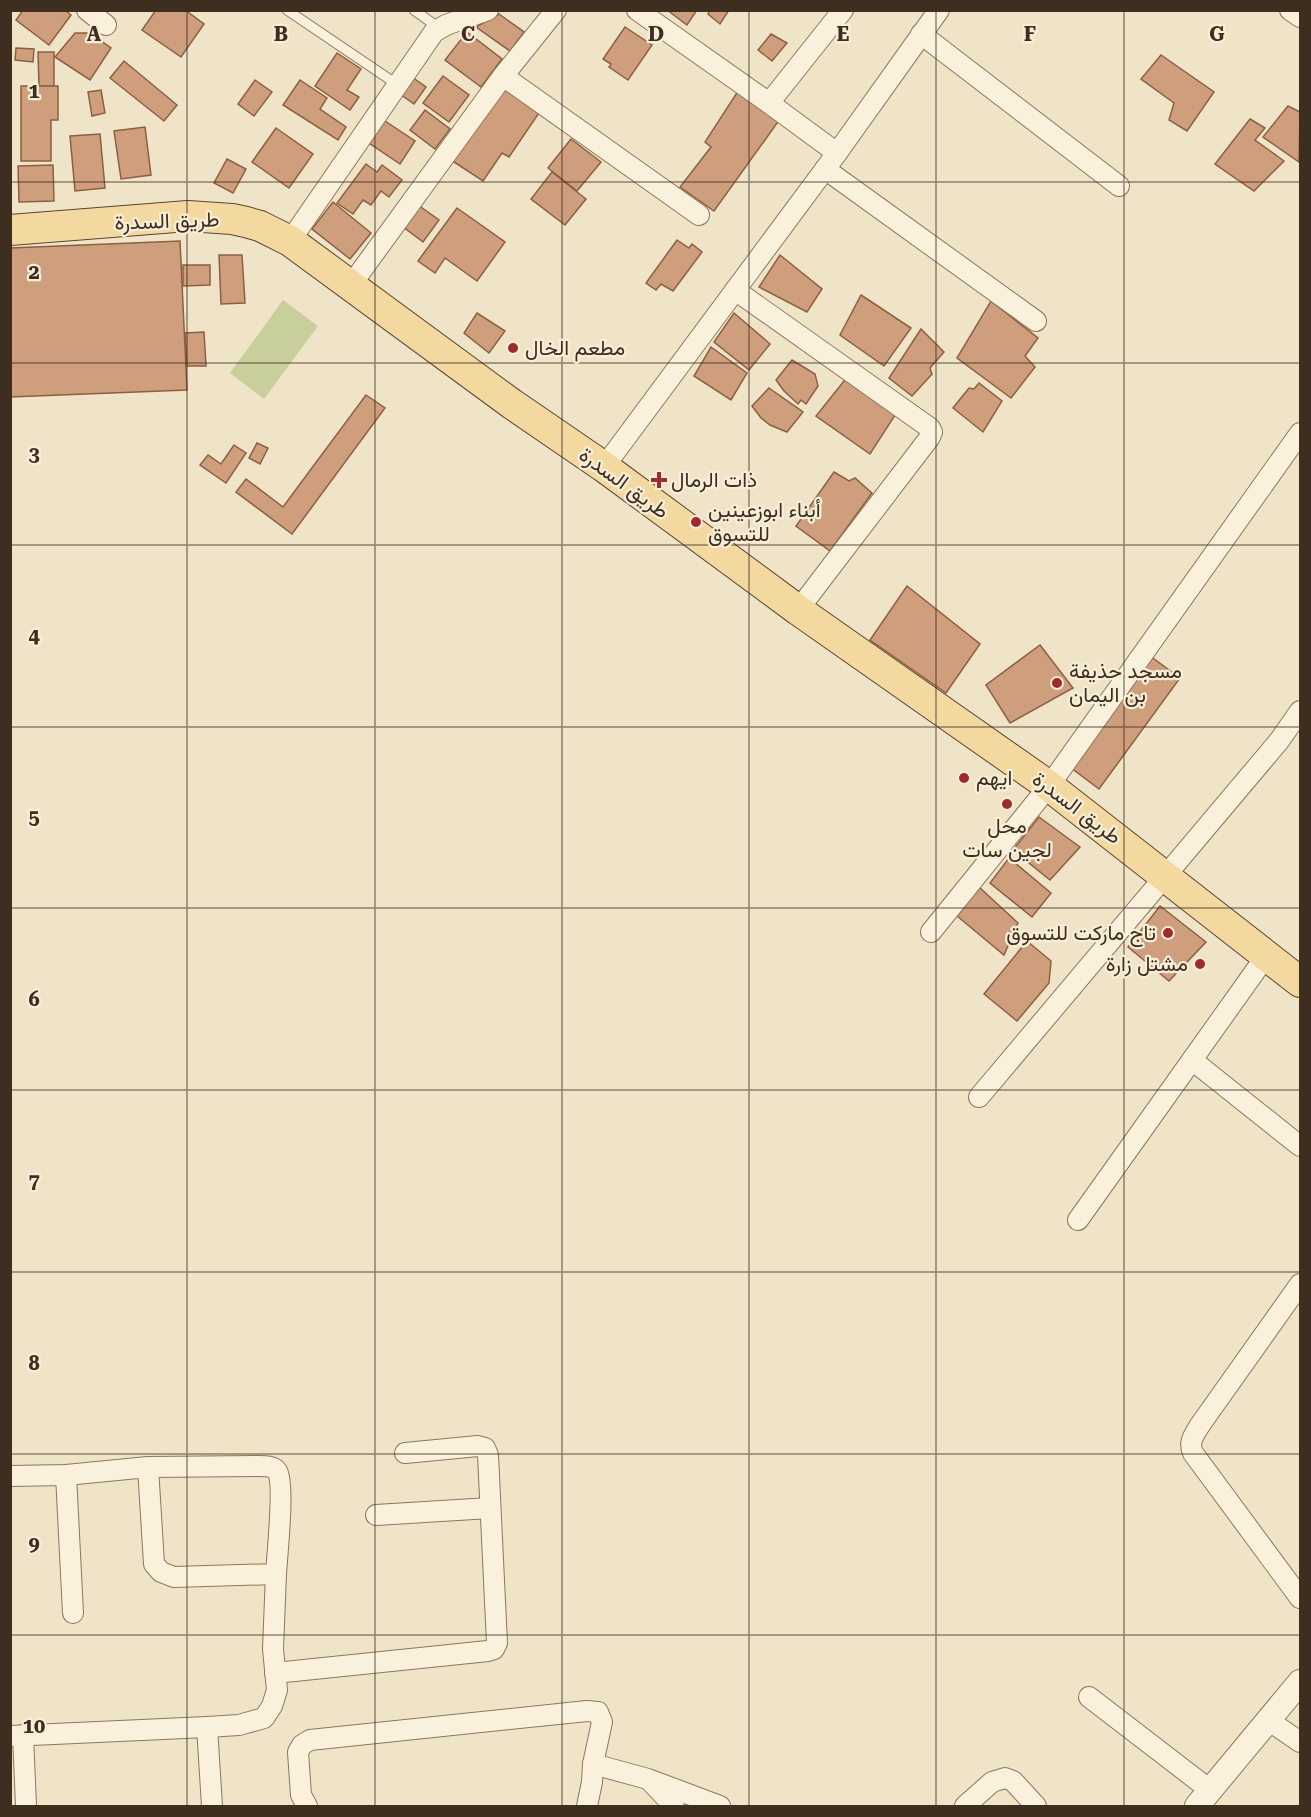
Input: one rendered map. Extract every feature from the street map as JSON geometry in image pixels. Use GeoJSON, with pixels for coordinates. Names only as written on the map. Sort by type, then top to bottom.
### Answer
{"type":"FeatureCollection","features":[{"type":"Feature","properties":{"kind":"main road","name":"طريق السدرة"},"geometry":{"type":"LineString","coordinates":[[10,230],[188,216],[246,222],[260,226],[290,241],[798,610],[1049,786],[1300,982]]}},
{"type":"Feature","properties":{"kind":"street"},"geometry":{"type":"LineString","coordinates":[[87,10],[106,25]]}},
{"type":"Feature","properties":{"kind":"street"},"geometry":{"type":"LineString","coordinates":[[290,241],[434,32],[439,28],[488,10]]}},
{"type":"Feature","properties":{"kind":"street"},"geometry":{"type":"LineString","coordinates":[[351,285],[503,76],[556,10]]}},
{"type":"Feature","properties":{"kind":"street"},"geometry":{"type":"LineString","coordinates":[[637,10],[837,153]]}},
{"type":"Feature","properties":{"kind":"street"},"geometry":{"type":"LineString","coordinates":[[769,103],[843,10]]}},
{"type":"Feature","properties":{"kind":"street"},"geometry":{"type":"LineString","coordinates":[[603,467],[837,153],[939,10]]}},
{"type":"Feature","properties":{"kind":"street"},"geometry":{"type":"LineString","coordinates":[[1290,10],[1300,17]]}},
{"type":"Feature","properties":{"kind":"street"},"geometry":{"type":"LineString","coordinates":[[921,34],[1119,186]]}},
{"type":"Feature","properties":{"kind":"street"},"geometry":{"type":"LineString","coordinates":[[503,76],[699,215]]}},
{"type":"Feature","properties":{"kind":"street"},"geometry":{"type":"LineString","coordinates":[[825,169],[1036,321]]}},
{"type":"Feature","properties":{"kind":"street"},"geometry":{"type":"LineString","coordinates":[[735,290],[930,428],[932,432],[798,610]]}},
{"type":"Feature","properties":{"kind":"street"},"geometry":{"type":"LineString","coordinates":[[931,932],[1049,786],[1300,433]]}},
{"type":"Feature","properties":{"kind":"street"},"geometry":{"type":"LineString","coordinates":[[979,1097],[1279,741],[1300,711]]}},
{"type":"Feature","properties":{"kind":"street"},"geometry":{"type":"LineString","coordinates":[[1078,1220],[1266,956]]}},
{"type":"Feature","properties":{"kind":"street"},"geometry":{"type":"LineString","coordinates":[[1192,1060],[1300,1146]]}},
{"type":"Feature","properties":{"kind":"street"},"geometry":{"type":"LineString","coordinates":[[1300,1284],[1200,1425],[1190,1446],[1300,1598]]}},
{"type":"Feature","properties":{"kind":"street"},"geometry":{"type":"LineString","coordinates":[[275,1673],[488,1651],[494,1648],[497,1642],[488,1455],[485,1448],[467,1446],[405,1452]]}},
{"type":"Feature","properties":{"kind":"street"},"geometry":{"type":"LineString","coordinates":[[10,1476],[66,1475],[148,1467],[259,1466],[272,1467],[276,1470],[281,1495],[273,1649],[278,1690],[264,1718],[239,1725],[17,1735],[26,1806]]}},
{"type":"Feature","properties":{"kind":"street"},"geometry":{"type":"LineString","coordinates":[[148,1467],[154,1564],[161,1572],[174,1577],[276,1574]]}},
{"type":"Feature","properties":{"kind":"street"},"geometry":{"type":"LineString","coordinates":[[66,1475],[73,1613]]}},
{"type":"Feature","properties":{"kind":"street"},"geometry":{"type":"LineString","coordinates":[[376,1515],[490,1508]]}},
{"type":"Feature","properties":{"kind":"street"},"geometry":{"type":"LineString","coordinates":[[1089,1697],[1204,1798],[1300,1682]]}},
{"type":"Feature","properties":{"kind":"street"},"geometry":{"type":"LineString","coordinates":[[307,1806],[301,1796],[298,1752],[302,1745],[310,1740],[586,1711],[598,1712],[602,1722],[587,1806]]}},
{"type":"Feature","properties":{"kind":"street"},"geometry":{"type":"LineString","coordinates":[[1268,1719],[1300,1742]]}},
{"type":"Feature","properties":{"kind":"street"},"geometry":{"type":"LineString","coordinates":[[207,1727],[212,1806]]}},
{"type":"Feature","properties":{"kind":"street"},"geometry":{"type":"LineString","coordinates":[[593,1764],[648,1779],[720,1806]]}},
{"type":"Feature","properties":{"kind":"street"},"geometry":{"type":"LineString","coordinates":[[965,1806],[992,1782],[1005,1778],[1013,1781],[1036,1806]]}},
{"type":"Feature","properties":{"kind":"street"},"geometry":{"type":"LineString","coordinates":[[648,1779],[674,1806]]}},
{"type":"Feature","properties":{"kind":"lane"},"geometry":{"type":"LineString","coordinates":[[287,10],[398,85]]}},
{"type":"Feature","properties":{"kind":"lane"},"geometry":{"type":"LineString","coordinates":[[414,10],[439,28]]}},
{"type":"Feature","properties":{"kind":"green space"},"geometry":{"type":"Polygon","coordinates":[[[283,300],[318,326],[264,399],[230,373],[283,300]]]}},
{"type":"Feature","properties":{"kind":"building"},"geometry":{"type":"Polygon","coordinates":[[[23,10],[65,10],[71,15],[49,45],[16,20],[23,10]]]}},
{"type":"Feature","properties":{"kind":"building"},"geometry":{"type":"Polygon","coordinates":[[[156,10],[185,10],[204,24],[181,57],[142,30],[156,10]]]}},
{"type":"Feature","properties":{"kind":"building"},"geometry":{"type":"Polygon","coordinates":[[[667,10],[697,10],[687,25],[667,10]]]}},
{"type":"Feature","properties":{"kind":"building"},"geometry":{"type":"Polygon","coordinates":[[[710,10],[729,10],[720,24],[708,14],[710,10]]]}},
{"type":"Feature","properties":{"kind":"building"},"geometry":{"type":"Polygon","coordinates":[[[499,14],[524,32],[510,51],[476,27],[499,14]]]}},
{"type":"Feature","properties":{"kind":"building"},"geometry":{"type":"Polygon","coordinates":[[[625,27],[652,45],[628,80],[609,67],[611,64],[603,59],[625,27]]]}},
{"type":"Feature","properties":{"kind":"building"},"geometry":{"type":"Polygon","coordinates":[[[467,32],[502,59],[481,87],[445,60],[467,32]]]}},
{"type":"Feature","properties":{"kind":"building"},"geometry":{"type":"Polygon","coordinates":[[[75,33],[90,33],[111,48],[90,80],[55,57],[75,33]]]}},
{"type":"Feature","properties":{"kind":"building"},"geometry":{"type":"Polygon","coordinates":[[[771,34],[787,43],[772,61],[758,50],[771,34]]]}},
{"type":"Feature","properties":{"kind":"building"},"geometry":{"type":"Polygon","coordinates":[[[16,48],[34,49],[33,62],[15,60],[16,48]]]}},
{"type":"Feature","properties":{"kind":"building"},"geometry":{"type":"Polygon","coordinates":[[[38,52],[54,52],[54,86],[39,86],[38,52]]]}},
{"type":"Feature","properties":{"kind":"building"},"geometry":{"type":"Polygon","coordinates":[[[337,53],[361,69],[347,90],[359,97],[350,110],[315,86],[337,53]]]}},
{"type":"Feature","properties":{"kind":"building"},"geometry":{"type":"Polygon","coordinates":[[[1161,55],[1214,92],[1187,131],[1169,120],[1174,103],[1141,79],[1161,55]]]}},
{"type":"Feature","properties":{"kind":"building"},"geometry":{"type":"Polygon","coordinates":[[[124,61],[177,105],[164,121],[110,78],[124,61]]]}},
{"type":"Feature","properties":{"kind":"building"},"geometry":{"type":"Polygon","coordinates":[[[443,76],[469,95],[449,122],[423,103],[443,76]]]}},
{"type":"Feature","properties":{"kind":"building"},"geometry":{"type":"Polygon","coordinates":[[[412,77],[426,87],[414,104],[400,94],[412,77]]]}},
{"type":"Feature","properties":{"kind":"building"},"geometry":{"type":"Polygon","coordinates":[[[255,80],[272,92],[254,116],[238,104],[255,80]]]}},
{"type":"Feature","properties":{"kind":"building"},"geometry":{"type":"Polygon","coordinates":[[[300,80],[327,98],[320,109],[346,127],[338,140],[283,105],[300,80]]]}},
{"type":"Feature","properties":{"kind":"building"},"geometry":{"type":"Polygon","coordinates":[[[503,85],[541,110],[509,157],[502,153],[483,181],[451,160],[503,85]]]}},
{"type":"Feature","properties":{"kind":"building"},"geometry":{"type":"Polygon","coordinates":[[[21,86],[58,86],[58,120],[51,120],[51,161],[21,161],[21,86]]]}},
{"type":"Feature","properties":{"kind":"building"},"geometry":{"type":"Polygon","coordinates":[[[740,88],[780,119],[714,211],[680,187],[711,147],[705,142],[740,88]]]}},
{"type":"Feature","properties":{"kind":"building"},"geometry":{"type":"Polygon","coordinates":[[[101,90],[105,113],[92,116],[88,92],[101,90]]]}},
{"type":"Feature","properties":{"kind":"building"},"geometry":{"type":"Polygon","coordinates":[[[1288,106],[1300,112],[1299,162],[1263,137],[1288,106]]]}},
{"type":"Feature","properties":{"kind":"building"},"geometry":{"type":"Polygon","coordinates":[[[425,110],[450,129],[435,149],[410,130],[425,110]]]}},
{"type":"Feature","properties":{"kind":"building"},"geometry":{"type":"Polygon","coordinates":[[[382,119],[415,141],[400,164],[366,141],[382,119]]]}},
{"type":"Feature","properties":{"kind":"building"},"geometry":{"type":"Polygon","coordinates":[[[1250,119],[1265,128],[1255,140],[1284,161],[1254,191],[1215,164],[1250,119]]]}},
{"type":"Feature","properties":{"kind":"building"},"geometry":{"type":"Polygon","coordinates":[[[145,127],[151,175],[121,179],[114,131],[145,127]]]}},
{"type":"Feature","properties":{"kind":"building"},"geometry":{"type":"Polygon","coordinates":[[[276,128],[313,154],[289,188],[252,162],[276,128]]]}},
{"type":"Feature","properties":{"kind":"building"},"geometry":{"type":"Polygon","coordinates":[[[100,134],[105,188],[75,191],[70,136],[100,134]]]}},
{"type":"Feature","properties":{"kind":"building"},"geometry":{"type":"Polygon","coordinates":[[[571,139],[601,162],[577,191],[548,168],[571,139]]]}},
{"type":"Feature","properties":{"kind":"building"},"geometry":{"type":"Polygon","coordinates":[[[227,159],[246,169],[233,193],[214,183],[227,159]]]}},
{"type":"Feature","properties":{"kind":"building"},"geometry":{"type":"Polygon","coordinates":[[[366,164],[377,172],[382,165],[402,180],[389,197],[381,191],[371,205],[363,200],[353,214],[337,203],[366,164]]]}},
{"type":"Feature","properties":{"kind":"building"},"geometry":{"type":"Polygon","coordinates":[[[53,165],[54,201],[19,202],[18,166],[53,165]]]}},
{"type":"Feature","properties":{"kind":"building"},"geometry":{"type":"Polygon","coordinates":[[[552,172],[586,199],[565,225],[531,199],[552,172]]]}},
{"type":"Feature","properties":{"kind":"building"},"geometry":{"type":"Polygon","coordinates":[[[333,202],[371,233],[350,259],[312,229],[333,202]]]}},
{"type":"Feature","properties":{"kind":"building"},"geometry":{"type":"Polygon","coordinates":[[[418,205],[439,220],[423,242],[402,226],[418,205]]]}},
{"type":"Feature","properties":{"kind":"building"},"geometry":{"type":"Polygon","coordinates":[[[457,208],[505,242],[477,281],[445,258],[435,273],[418,261],[457,208]]]}},
{"type":"Feature","properties":{"kind":"building"},"geometry":{"type":"Polygon","coordinates":[[[677,240],[689,248],[692,244],[702,252],[673,291],[661,284],[656,290],[646,283],[677,240]]]}},
{"type":"Feature","properties":{"kind":"building"},"geometry":{"type":"Polygon","coordinates":[[[180,241],[187,390],[10,397],[10,248],[180,241]]]}},
{"type":"Feature","properties":{"kind":"building"},"geometry":{"type":"Polygon","coordinates":[[[219,255],[242,255],[245,303],[221,304],[219,255]]]}},
{"type":"Feature","properties":{"kind":"building"},"geometry":{"type":"Polygon","coordinates":[[[780,255],[822,289],[807,312],[759,287],[780,255]]]}},
{"type":"Feature","properties":{"kind":"building"},"geometry":{"type":"Polygon","coordinates":[[[183,265],[210,265],[210,285],[183,286],[183,265]]]}},
{"type":"Feature","properties":{"kind":"building"},"geometry":{"type":"Polygon","coordinates":[[[861,295],[911,328],[884,366],[840,335],[861,295]]]}},
{"type":"Feature","properties":{"kind":"building"},"geometry":{"type":"Polygon","coordinates":[[[991,301],[1038,338],[1025,356],[1035,367],[1011,398],[957,358],[991,301]]]}},
{"type":"Feature","properties":{"kind":"building"},"geometry":{"type":"Polygon","coordinates":[[[477,313],[505,331],[489,353],[464,333],[477,313]]]}},
{"type":"Feature","properties":{"kind":"building"},"geometry":{"type":"Polygon","coordinates":[[[734,313],[770,344],[749,370],[714,342],[734,313]]]}},
{"type":"Feature","properties":{"kind":"building"},"geometry":{"type":"Polygon","coordinates":[[[921,329],[944,352],[930,368],[932,374],[912,396],[889,378],[921,329]]]}},
{"type":"Feature","properties":{"kind":"building"},"geometry":{"type":"Polygon","coordinates":[[[204,332],[206,366],[187,366],[185,333],[204,332]]]}},
{"type":"Feature","properties":{"kind":"building"},"geometry":{"type":"Polygon","coordinates":[[[711,347],[747,373],[731,400],[694,376],[711,347]]]}},
{"type":"Feature","properties":{"kind":"building"},"geometry":{"type":"Polygon","coordinates":[[[792,360],[815,374],[818,386],[806,404],[801,400],[798,404],[776,380],[792,360]]]}},
{"type":"Feature","properties":{"kind":"building"},"geometry":{"type":"Polygon","coordinates":[[[848,376],[897,412],[870,454],[816,416],[848,376]]]}},
{"type":"Feature","properties":{"kind":"building"},"geometry":{"type":"Polygon","coordinates":[[[979,383],[1002,401],[983,432],[953,408],[969,388],[974,389],[979,383]]]}},
{"type":"Feature","properties":{"kind":"building"},"geometry":{"type":"Polygon","coordinates":[[[769,388],[803,412],[787,432],[770,425],[752,406],[769,388]]]}},
{"type":"Feature","properties":{"kind":"building"},"geometry":{"type":"Polygon","coordinates":[[[366,395],[385,408],[292,534],[236,492],[246,479],[283,507],[366,395]]]}},
{"type":"Feature","properties":{"kind":"building"},"geometry":{"type":"Polygon","coordinates":[[[257,443],[268,448],[260,464],[249,458],[257,443]]]}},
{"type":"Feature","properties":{"kind":"building"},"geometry":{"type":"Polygon","coordinates":[[[234,445],[246,453],[226,483],[200,465],[208,455],[221,464],[234,445]]]}},
{"type":"Feature","properties":{"kind":"building"},"geometry":{"type":"Polygon","coordinates":[[[834,472],[849,481],[855,478],[872,493],[830,551],[796,526],[834,472]]]}},
{"type":"Feature","properties":{"kind":"building"},"geometry":{"type":"Polygon","coordinates":[[[907,586],[980,644],[946,693],[870,640],[907,586]]]}},
{"type":"Feature","properties":{"kind":"building"},"geometry":{"type":"Polygon","coordinates":[[[1040,645],[1073,688],[1010,723],[986,685],[1040,645]]]}},
{"type":"Feature","properties":{"kind":"building"},"geometry":{"type":"Polygon","coordinates":[[[1150,656],[1180,678],[1099,789],[1070,767],[1150,656]]]}},
{"type":"Feature","properties":{"kind":"building"},"geometry":{"type":"Polygon","coordinates":[[[1039,817],[1080,847],[1050,880],[1013,850],[1039,817]]]}},
{"type":"Feature","properties":{"kind":"building"},"geometry":{"type":"Polygon","coordinates":[[[1009,858],[1051,893],[1032,917],[990,883],[1009,858]]]}},
{"type":"Feature","properties":{"kind":"building"},"geometry":{"type":"Polygon","coordinates":[[[979,887],[1018,923],[1004,955],[957,916],[979,887]]]}},
{"type":"Feature","properties":{"kind":"building"},"geometry":{"type":"Polygon","coordinates":[[[1160,906],[1206,942],[1169,981],[1128,947],[1160,906]]]}},
{"type":"Feature","properties":{"kind":"building"},"geometry":{"type":"Polygon","coordinates":[[[1027,941],[1051,961],[1049,983],[1017,1021],[984,994],[1027,941]]]}},
{"type":"Feature","properties":{"kind":"place","name":"مطعم الخال"},"geometry":{"type":"Point","coordinates":[513,348]}},
{"type":"Feature","properties":{"kind":"place","name":"ذات الرمال"},"geometry":{"type":"Point","coordinates":[659,480]}},
{"type":"Feature","properties":{"kind":"place","name":"أبناء ابوزعينين للتسوق"},"geometry":{"type":"Point","coordinates":[696,522]}},
{"type":"Feature","properties":{"kind":"place","name":"مسجد حذيفة بن اليمان"},"geometry":{"type":"Point","coordinates":[1057,683]}},
{"type":"Feature","properties":{"kind":"place","name":"ايهم"},"geometry":{"type":"Point","coordinates":[964,778]}},
{"type":"Feature","properties":{"kind":"place","name":"محل لجين سات"},"geometry":{"type":"Point","coordinates":[1007,804]}},
{"type":"Feature","properties":{"kind":"place","name":"تاج ماركت للتسوق"},"geometry":{"type":"Point","coordinates":[1168,933]}},
{"type":"Feature","properties":{"kind":"place","name":"مشتل زارة"},"geometry":{"type":"Point","coordinates":[1200,964]}}]}
